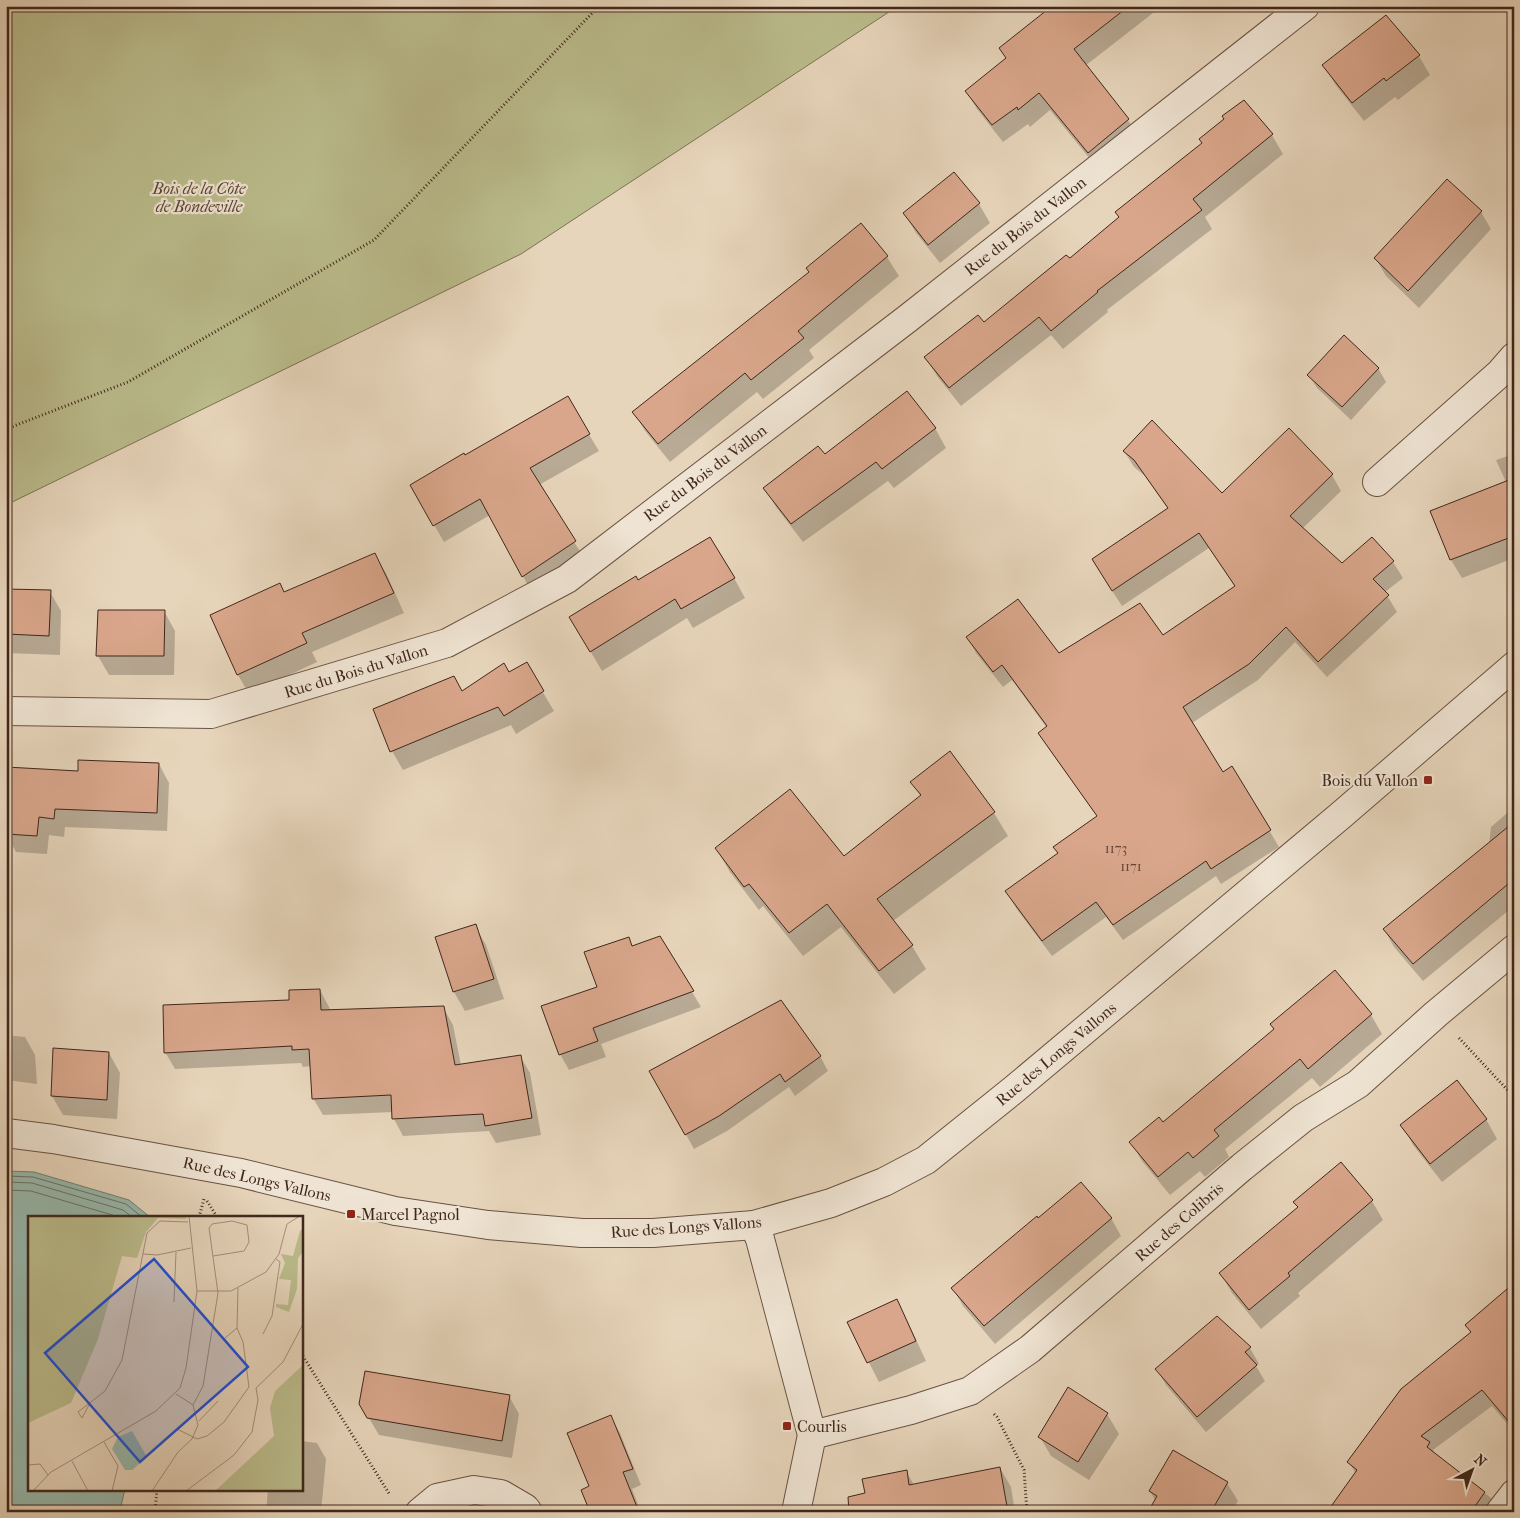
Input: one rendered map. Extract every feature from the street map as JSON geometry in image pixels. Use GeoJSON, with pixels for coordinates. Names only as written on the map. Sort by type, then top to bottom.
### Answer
{"type":"FeatureCollection","features":[{"type":"Feature","properties":{"kind":"street","name":"Rue du Bois du Vallon"},"geometry":{"type":"LineString","coordinates":[[6,711],[210,714],[448,643],[567,579],[915,313],[1305,6]]}},
{"type":"Feature","properties":{"kind":"street"},"geometry":{"type":"LineString","coordinates":[[1377,482],[1500,373],[1514,357]]}},
{"type":"Feature","properties":{"kind":"street","name":"Rue des Longs Vallons"},"geometry":{"type":"LineString","coordinates":[[6,1133],[53,1139],[184,1162],[395,1211],[488,1225],[582,1233],[653,1232],[754,1225],[831,1203],[884,1182],[926,1160],[1012,1091],[1340,816],[1514,666]]}},
{"type":"Feature","properties":{"kind":"street","name":"Rue des Colibris"},"geometry":{"type":"LineString","coordinates":[[812,1435],[911,1410],[970,1392],[1030,1349],[1242,1167],[1303,1118],[1358,1084],[1436,1014],[1514,949]]}},
{"type":"Feature","properties":{"kind":"street"},"geometry":{"type":"LineString","coordinates":[[754,1225],[760,1239],[812,1435],[796,1512]]}},
{"type":"Feature","properties":{"kind":"street"},"geometry":{"type":"LineString","coordinates":[[420,1512],[437,1498],[474,1490],[501,1494],[525,1508],[528,1512]]}},
{"type":"Feature","properties":{"kind":"street"},"geometry":{"type":"LineString","coordinates":[[1500,1512],[1514,1494]]}},
{"type":"Feature","properties":{"kind":"path"},"geometry":{"type":"LineString","coordinates":[[6,429],[128,382],[374,240],[599,6]]}},
{"type":"Feature","properties":{"kind":"path"},"geometry":{"type":"LineString","coordinates":[[1436,1014],[1514,1097]]}},
{"type":"Feature","properties":{"kind":"path"},"geometry":{"type":"LineString","coordinates":[[200,1216],[204,1196]]}},
{"type":"Feature","properties":{"kind":"path"},"geometry":{"type":"LineString","coordinates":[[302,1355],[390,1496]]}},
{"type":"Feature","properties":{"kind":"path"},"geometry":{"type":"LineString","coordinates":[[970,1392],[997,1418],[1024,1470],[1027,1512]]}},
{"type":"Feature","properties":{"kind":"path"},"geometry":{"type":"LineString","coordinates":[[155,1512],[157,1490]]}},
{"type":"Feature","properties":{"kind":"green space","name":"Bois de la Côte de Bondeville"},"geometry":{"type":"Polygon","coordinates":[[[6,6],[898,6],[521,254],[6,505],[6,6]]]}},
{"type":"Feature","properties":{"kind":"water"},"geometry":{"type":"Polygon","coordinates":[[[6,1171],[34,1172],[129,1200],[149,1216],[28,1216],[28,1490],[125,1490],[121,1506],[115,1512],[6,1512],[6,1171]]]}},
{"type":"Feature","properties":{"kind":"building"},"geometry":{"type":"Polygon","coordinates":[[[1052,6],[1129,6],[1074,49],[1129,119],[1088,153],[1039,93],[1018,110],[1017,107],[992,125],[965,91],[1006,58],[999,48],[1052,6]]]}},
{"type":"Feature","properties":{"kind":"building"},"geometry":{"type":"Polygon","coordinates":[[[1386,15],[1420,55],[1386,81],[1384,78],[1352,103],[1322,65],[1386,15]]]}},
{"type":"Feature","properties":{"kind":"building"},"geometry":{"type":"Polygon","coordinates":[[[1244,100],[1273,134],[1193,199],[1202,210],[1097,291],[1051,331],[1039,317],[949,388],[924,357],[978,315],[984,322],[1066,255],[1070,258],[1119,217],[1115,212],[1202,143],[1199,139],[1224,119],[1222,116],[1244,100]]]}},
{"type":"Feature","properties":{"kind":"building"},"geometry":{"type":"Polygon","coordinates":[[[954,172],[980,203],[928,245],[903,213],[954,172]]]}},
{"type":"Feature","properties":{"kind":"building"},"geometry":{"type":"Polygon","coordinates":[[[1447,179],[1482,211],[1408,291],[1374,258],[1447,179]]]}},
{"type":"Feature","properties":{"kind":"building"},"geometry":{"type":"Polygon","coordinates":[[[861,223],[888,256],[798,331],[804,338],[751,380],[745,373],[658,444],[632,412],[809,272],[806,268],[861,223]]]}},
{"type":"Feature","properties":{"kind":"building"},"geometry":{"type":"Polygon","coordinates":[[[1344,335],[1379,368],[1342,407],[1307,375],[1344,335]]]}},
{"type":"Feature","properties":{"kind":"building"},"geometry":{"type":"Polygon","coordinates":[[[907,391],[936,428],[882,469],[876,462],[791,524],[763,488],[818,446],[825,454],[907,391]]]}},
{"type":"Feature","properties":{"kind":"building"},"geometry":{"type":"Polygon","coordinates":[[[568,396],[590,434],[530,468],[576,541],[522,577],[480,499],[433,526],[410,485],[568,396]]]}},
{"type":"Feature","properties":{"kind":"building"},"geometry":{"type":"Polygon","coordinates":[[[1152,420],[1222,493],[1289,428],[1333,474],[1290,516],[1342,563],[1372,537],[1394,561],[1373,579],[1389,595],[1318,662],[1286,627],[1249,664],[1183,707],[1223,772],[1232,766],[1271,830],[1211,869],[1206,861],[1113,925],[1096,902],[1042,941],[1005,891],[1058,853],[1053,847],[1097,816],[1038,733],[1047,726],[1002,665],[993,672],[966,637],[1018,599],[1059,653],[1140,603],[1163,635],[1235,586],[1199,533],[1112,591],[1092,559],[1168,508],[1134,460],[1123,451],[1152,420]]]}},
{"type":"Feature","properties":{"kind":"building"},"geometry":{"type":"Polygon","coordinates":[[[1514,478],[1514,536],[1450,560],[1430,511],[1514,478]]]}},
{"type":"Feature","properties":{"kind":"building"},"geometry":{"type":"Polygon","coordinates":[[[710,537],[735,578],[681,609],[675,599],[590,652],[569,617],[636,576],[638,580],[710,537]]]}},
{"type":"Feature","properties":{"kind":"building"},"geometry":{"type":"Polygon","coordinates":[[[375,553],[394,593],[302,633],[307,643],[237,675],[210,615],[280,583],[284,592],[375,553]]]}},
{"type":"Feature","properties":{"kind":"building"},"geometry":{"type":"Polygon","coordinates":[[[6,589],[51,590],[49,636],[6,634],[6,589]]]}},
{"type":"Feature","properties":{"kind":"building"},"geometry":{"type":"Polygon","coordinates":[[[98,610],[165,610],[164,656],[96,656],[98,610]]]}},
{"type":"Feature","properties":{"kind":"building"},"geometry":{"type":"Polygon","coordinates":[[[527,662],[544,691],[504,716],[498,707],[390,752],[373,709],[454,676],[462,691],[504,663],[509,672],[527,662]]]}},
{"type":"Feature","properties":{"kind":"building"},"geometry":{"type":"Polygon","coordinates":[[[950,751],[995,812],[877,899],[913,945],[879,971],[827,904],[789,933],[749,884],[744,887],[715,848],[790,789],[844,856],[921,795],[910,782],[950,751]]]}},
{"type":"Feature","properties":{"kind":"building"},"geometry":{"type":"Polygon","coordinates":[[[78,760],[159,763],[157,813],[55,809],[54,819],[39,817],[37,836],[6,834],[6,767],[78,771],[78,760]]]}},
{"type":"Feature","properties":{"kind":"building"},"geometry":{"type":"Polygon","coordinates":[[[1514,822],[1514,879],[1413,964],[1383,929],[1514,822]]]}},
{"type":"Feature","properties":{"kind":"building"},"geometry":{"type":"Polygon","coordinates":[[[476,924],[494,979],[453,992],[435,937],[476,924]]]}},
{"type":"Feature","properties":{"kind":"building"},"geometry":{"type":"Polygon","coordinates":[[[660,936],[694,991],[593,1028],[598,1041],[559,1055],[541,1006],[597,987],[584,952],[629,937],[632,946],[660,936]]]}},
{"type":"Feature","properties":{"kind":"building"},"geometry":{"type":"Polygon","coordinates":[[[1335,970],[1372,1014],[1308,1069],[1300,1059],[1214,1130],[1219,1136],[1193,1158],[1188,1152],[1158,1177],[1129,1142],[1159,1117],[1163,1122],[1274,1029],[1270,1024],[1335,970]]]}},
{"type":"Feature","properties":{"kind":"building"},"geometry":{"type":"Polygon","coordinates":[[[320,989],[321,1010],[444,1006],[455,1065],[521,1055],[532,1118],[485,1126],[483,1114],[392,1119],[391,1095],[312,1099],[309,1049],[292,1050],[292,1046],[164,1053],[163,1005],[289,1000],[289,990],[320,989]]]}},
{"type":"Feature","properties":{"kind":"building"},"geometry":{"type":"Polygon","coordinates":[[[781,1000],[821,1056],[785,1082],[780,1074],[719,1116],[685,1135],[649,1071],[781,1000]]]}},
{"type":"Feature","properties":{"kind":"building"},"geometry":{"type":"Polygon","coordinates":[[[53,1048],[109,1052],[107,1100],[51,1096],[53,1048]]]}},
{"type":"Feature","properties":{"kind":"building"},"geometry":{"type":"Polygon","coordinates":[[[1457,1080],[1487,1119],[1430,1164],[1400,1125],[1457,1080]]]}},
{"type":"Feature","properties":{"kind":"building"},"geometry":{"type":"Polygon","coordinates":[[[1341,1162],[1373,1200],[1288,1273],[1290,1276],[1249,1310],[1219,1273],[1298,1207],[1293,1202],[1341,1162]]]}},
{"type":"Feature","properties":{"kind":"building"},"geometry":{"type":"Polygon","coordinates":[[[1081,1182],[1112,1218],[984,1326],[951,1288],[1081,1182]]]}},
{"type":"Feature","properties":{"kind":"building"},"geometry":{"type":"Polygon","coordinates":[[[1514,1283],[1514,1428],[1482,1390],[1421,1436],[1430,1442],[1427,1447],[1485,1492],[1471,1512],[1327,1512],[1357,1470],[1347,1462],[1401,1389],[1471,1332],[1465,1325],[1514,1283]]]}},
{"type":"Feature","properties":{"kind":"building"},"geometry":{"type":"Polygon","coordinates":[[[897,1299],[916,1341],[867,1363],[847,1322],[897,1299]]]}},
{"type":"Feature","properties":{"kind":"building"},"geometry":{"type":"Polygon","coordinates":[[[1217,1316],[1251,1347],[1245,1352],[1257,1365],[1197,1417],[1155,1369],[1217,1316]]]}},
{"type":"Feature","properties":{"kind":"building"},"geometry":{"type":"Polygon","coordinates":[[[365,1371],[510,1395],[502,1441],[367,1418],[359,1404],[365,1371]]]}},
{"type":"Feature","properties":{"kind":"building"},"geometry":{"type":"Polygon","coordinates":[[[1068,1387],[1108,1413],[1078,1462],[1038,1437],[1068,1387]]]}},
{"type":"Feature","properties":{"kind":"building"},"geometry":{"type":"Polygon","coordinates":[[[611,1415],[633,1469],[623,1472],[639,1512],[590,1512],[581,1490],[589,1486],[567,1433],[611,1415]]]}},
{"type":"Feature","properties":{"kind":"building"},"geometry":{"type":"Polygon","coordinates":[[[1173,1450],[1228,1482],[1211,1512],[1148,1512],[1157,1496],[1149,1491],[1173,1450]]]}},
{"type":"Feature","properties":{"kind":"building"},"geometry":{"type":"Polygon","coordinates":[[[1000,1467],[1008,1512],[849,1512],[848,1497],[865,1493],[862,1479],[907,1470],[909,1485],[1000,1467]]]}},
{"type":"Feature","properties":{"kind":"place","name":"Bois du Vallon"},"geometry":{"type":"Point","coordinates":[1428,780]}},
{"type":"Feature","properties":{"kind":"place","name":"Marcel Pagnol"},"geometry":{"type":"Point","coordinates":[351,1214]}},
{"type":"Feature","properties":{"kind":"place","name":"Courlis"},"geometry":{"type":"Point","coordinates":[787,1426]}}]}
